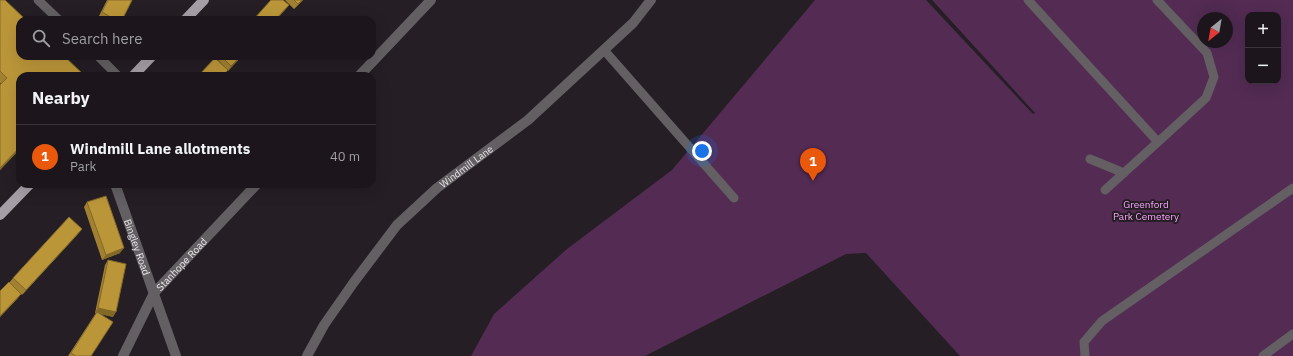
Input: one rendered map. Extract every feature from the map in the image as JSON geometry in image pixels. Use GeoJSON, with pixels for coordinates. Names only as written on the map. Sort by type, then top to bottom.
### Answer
{"type":"FeatureCollection","features":[{"type":"Feature","properties":{"kind":"main road"},"geometry":{"type":"LineString","coordinates":[[189,16],[204,0]]}},
{"type":"Feature","properties":{"kind":"main road"},"geometry":{"type":"LineString","coordinates":[[137,72],[148,60]]}},
{"type":"Feature","properties":{"kind":"main road"},"geometry":{"type":"LineString","coordinates":[[0,215],[26,188]]}},
{"type":"Feature","properties":{"kind":"street"},"geometry":{"type":"LineString","coordinates":[[376,58],[431,0]]}},
{"type":"Feature","properties":{"kind":"street","name":"Windmill Lane"},"geometry":{"type":"LineString","coordinates":[[307,356],[324,324],[397,225],[437,188],[528,120],[634,23],[651,0]]}},
{"type":"Feature","properties":{"kind":"street"},"geometry":{"type":"LineString","coordinates":[[363,72],[374,60]]}},
{"type":"Feature","properties":{"kind":"street","name":"Bingley Road"},"geometry":{"type":"LineString","coordinates":[[116,188],[176,356]]}},
{"type":"Feature","properties":{"kind":"street","name":"Stanhope Road"},"geometry":{"type":"LineString","coordinates":[[123,356],[154,293],[253,188]]}},
{"type":"Feature","properties":{"kind":"lane"},"geometry":{"type":"LineString","coordinates":[[38,0],[55,16]]}},
{"type":"Feature","properties":{"kind":"lane"},"geometry":{"type":"LineString","coordinates":[[1028,0],[1158,142]]}},
{"type":"Feature","properties":{"kind":"lane"},"geometry":{"type":"LineString","coordinates":[[1105,190],[1206,98],[1214,77],[1207,53],[1157,0]]}},
{"type":"Feature","properties":{"kind":"lane"},"geometry":{"type":"LineString","coordinates":[[604,50],[734,198]]}},
{"type":"Feature","properties":{"kind":"lane"},"geometry":{"type":"LineString","coordinates":[[102,60],[114,72]]}},
{"type":"Feature","properties":{"kind":"lane"},"geometry":{"type":"LineString","coordinates":[[1090,159],[1124,173]]}},
{"type":"Feature","properties":{"kind":"lane"},"geometry":{"type":"LineString","coordinates":[[1085,356],[1084,342],[1102,321],[1293,188]]}},
{"type":"Feature","properties":{"kind":"lane"},"geometry":{"type":"LineString","coordinates":[[1263,356],[1293,334]]}},
{"type":"Feature","properties":{"kind":"green space","name":"Greenford Park Cemetery"},"geometry":{"type":"Polygon","coordinates":[[[815,0],[926,0],[1033,114],[1035,113],[932,0],[1293,0],[1293,356],[960,356],[866,253],[846,254],[645,356],[471,356],[494,314],[567,249],[672,170],[815,0]]]}},
{"type":"Feature","properties":{"kind":"building"},"geometry":{"type":"Polygon","coordinates":[[[0,0],[5,0],[22,16],[16,16],[16,60],[68,60],[81,72],[16,72],[16,151],[0,168],[0,85],[7,78],[0,71],[0,0]]]}},
{"type":"Feature","properties":{"kind":"building"},"geometry":{"type":"Polygon","coordinates":[[[108,0],[132,0],[124,16],[109,16],[102,12],[108,0]]]}},
{"type":"Feature","properties":{"kind":"building"},"geometry":{"type":"Polygon","coordinates":[[[271,0],[283,0],[289,5],[279,16],[257,16],[271,0]]]}},
{"type":"Feature","properties":{"kind":"building"},"geometry":{"type":"Polygon","coordinates":[[[294,0],[302,0],[298,4],[294,0]]]}},
{"type":"Feature","properties":{"kind":"building"},"geometry":{"type":"Polygon","coordinates":[[[213,60],[217,60],[228,70],[226,72],[202,72],[213,60]]]}},
{"type":"Feature","properties":{"kind":"building"},"geometry":{"type":"Polygon","coordinates":[[[225,60],[237,60],[231,66],[225,60]]]}},
{"type":"Feature","properties":{"kind":"building"},"geometry":{"type":"Polygon","coordinates":[[[106,196],[124,248],[106,255],[87,202],[106,196]]]}},
{"type":"Feature","properties":{"kind":"building"},"geometry":{"type":"Polygon","coordinates":[[[69,217],[82,229],[26,290],[13,278],[69,217]]]}},
{"type":"Feature","properties":{"kind":"building"},"geometry":{"type":"Polygon","coordinates":[[[108,260],[126,264],[116,312],[98,308],[108,260]]]}},
{"type":"Feature","properties":{"kind":"building"},"geometry":{"type":"Polygon","coordinates":[[[9,282],[21,294],[0,316],[0,291],[9,282]]]}},
{"type":"Feature","properties":{"kind":"building"},"geometry":{"type":"Polygon","coordinates":[[[97,312],[113,322],[91,356],[76,356],[71,353],[97,312]]]}},
{"type":"Feature","properties":{"kind":"place","name":"Windmill Lane allotments"},"geometry":{"type":"Point","coordinates":[813,181]}}]}
